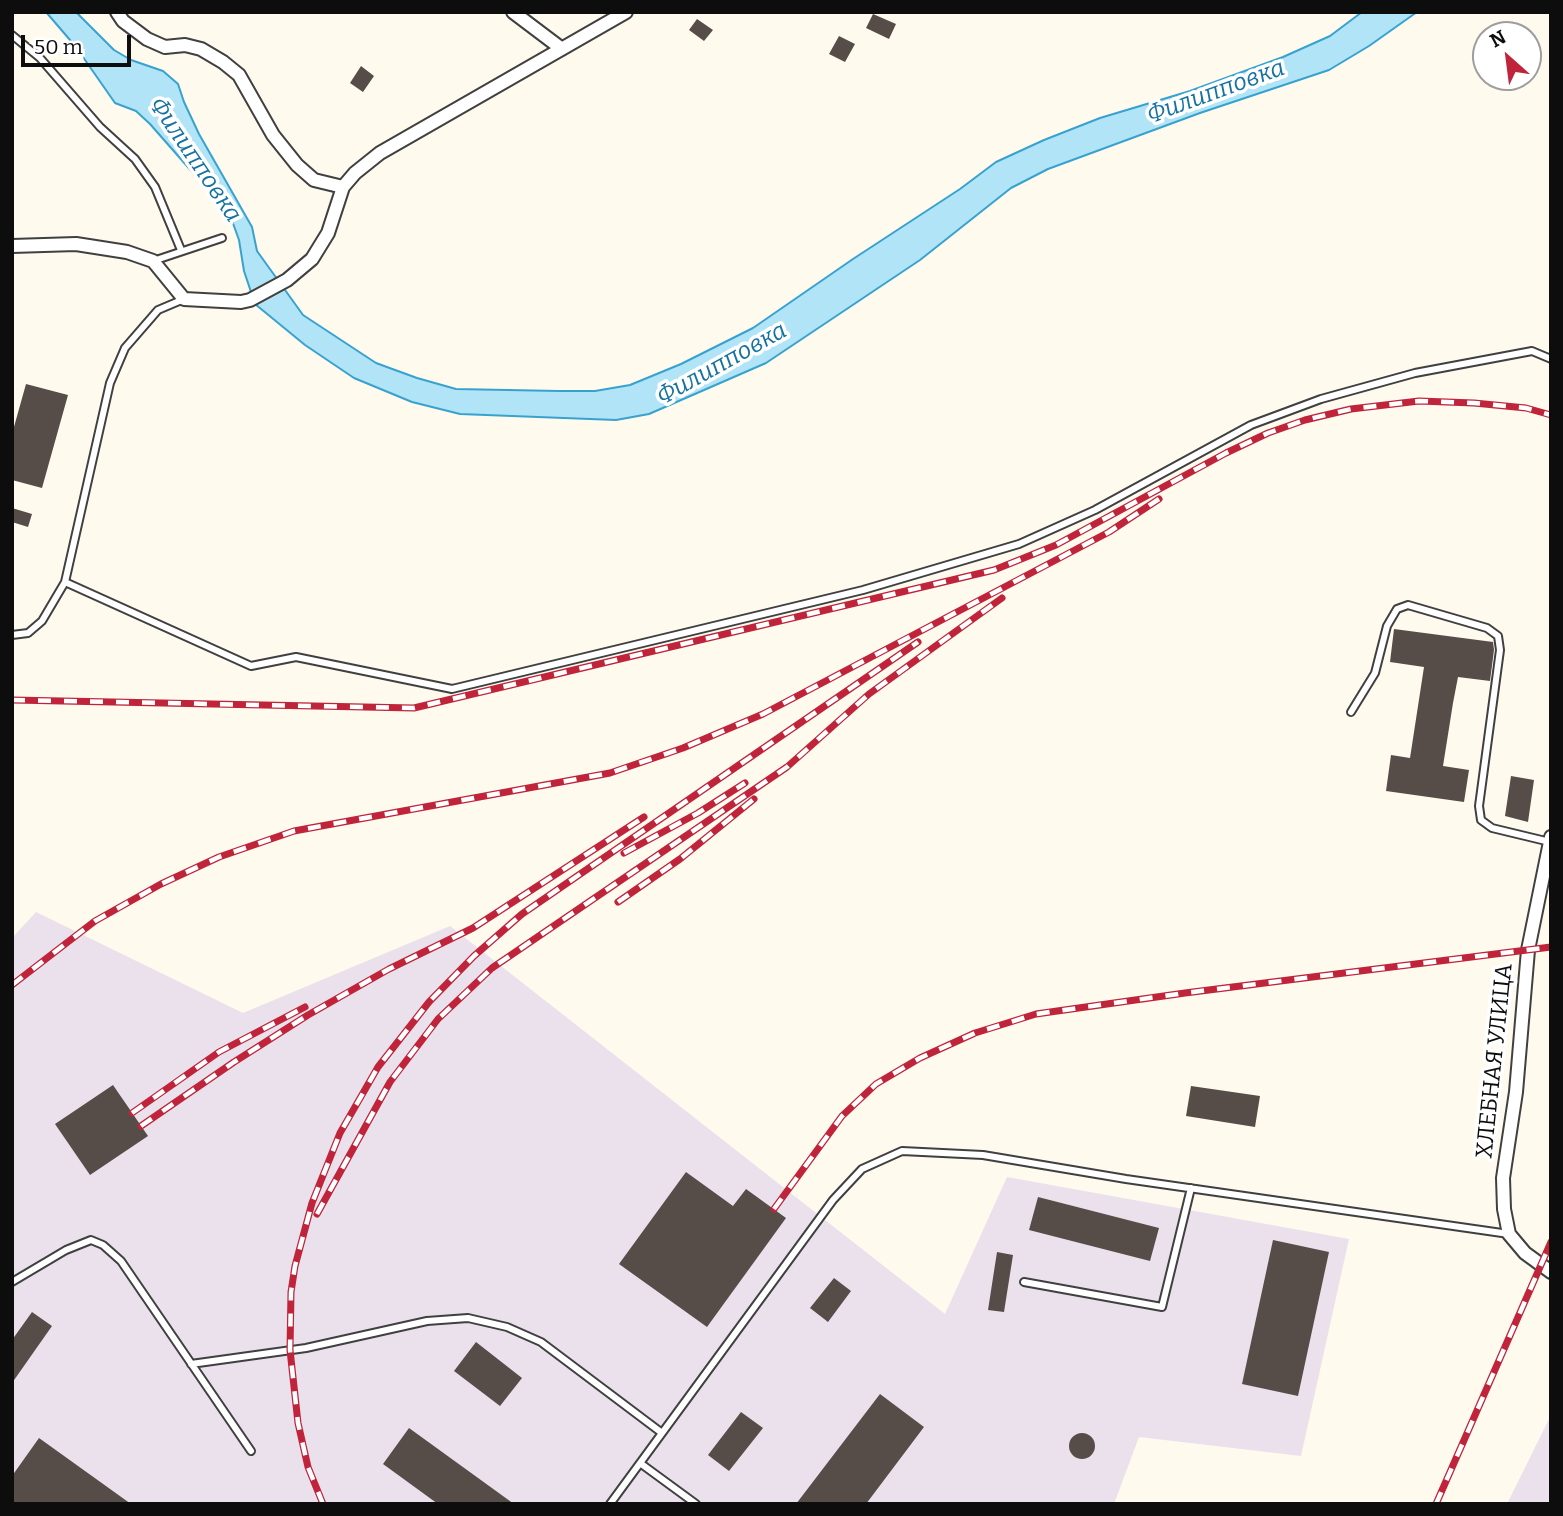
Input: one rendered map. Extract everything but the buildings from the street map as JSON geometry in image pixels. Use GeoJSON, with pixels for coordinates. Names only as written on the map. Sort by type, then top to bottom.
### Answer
{"type":"FeatureCollection","features":[{"type":"Feature","properties":{"kind":"street"},"geometry":{"type":"LineString","coordinates":[[117,12],[123,21],[139,33],[165,47],[185,45],[201,49],[223,62],[239,75],[268,127],[297,165],[314,180],[343,187]]}},
{"type":"Feature","properties":{"kind":"street"},"geometry":{"type":"LineString","coordinates":[[513,12],[562,49]]}},
{"type":"Feature","properties":{"kind":"street"},"geometry":{"type":"LineString","coordinates":[[12,246],[76,244],[127,253],[153,261],[184,299],[241,302],[250,300],[287,280],[312,259],[328,233],[343,187],[355,173],[380,153],[626,12]]}},
{"type":"Feature","properties":{"kind":"street","name":"ХЛЕБНАЯ УЛИЦА"},"geometry":{"type":"LineString","coordinates":[[1509,1234],[1504,1209],[1503,1178],[1516,1092],[1528,950],[1549,857],[1550,839]]}},
{"type":"Feature","properties":{"kind":"street"},"geometry":{"type":"LineString","coordinates":[[1509,1234],[1525,1253],[1551,1272]]}},
{"type":"Feature","properties":{"kind":"lane"},"geometry":{"type":"LineString","coordinates":[[12,35],[40,58],[100,127],[135,159],[155,187],[181,250]]}},
{"type":"Feature","properties":{"kind":"lane"},"geometry":{"type":"LineString","coordinates":[[153,261],[222,238]]}},
{"type":"Feature","properties":{"kind":"lane"},"geometry":{"type":"LineString","coordinates":[[12,635],[28,633],[42,621],[65,582],[96,435],[110,383],[125,348],[158,310],[184,299]]}},
{"type":"Feature","properties":{"kind":"lane"},"geometry":{"type":"LineString","coordinates":[[65,582],[251,666],[296,657],[452,689],[863,590],[1019,544],[1095,510],[1251,425],[1321,399],[1415,373],[1532,351],[1551,359]]}},
{"type":"Feature","properties":{"kind":"lane"},"geometry":{"type":"LineString","coordinates":[[1350,712],[1375,673],[1387,626],[1397,609],[1408,605],[1487,628],[1498,636],[1500,650],[1479,806],[1481,820],[1492,828],[1550,839]]}},
{"type":"Feature","properties":{"kind":"lane"},"geometry":{"type":"LineString","coordinates":[[610,1504],[833,1200],[862,1169],[902,1151],[983,1155],[1509,1234]]}},
{"type":"Feature","properties":{"kind":"lane"},"geometry":{"type":"LineString","coordinates":[[1024,1282],[1162,1307],[1191,1188]]}},
{"type":"Feature","properties":{"kind":"lane"},"geometry":{"type":"LineString","coordinates":[[12,1282],[66,1250],[90,1240],[103,1245],[121,1261],[251,1451]]}},
{"type":"Feature","properties":{"kind":"lane"},"geometry":{"type":"LineString","coordinates":[[191,1364],[306,1348],[427,1321],[468,1318],[507,1327],[541,1342],[662,1433]]}},
{"type":"Feature","properties":{"kind":"lane"},"geometry":{"type":"LineString","coordinates":[[640,1463],[696,1504]]}},
{"type":"Feature","properties":{"kind":"shaded area"},"geometry":{"type":"Polygon","coordinates":[[[36,912],[243,1013],[450,926],[945,1314],[1007,1177],[1349,1239],[1301,1456],[1139,1437],[1114,1504],[12,1504],[12,938],[36,912]]]}},
{"type":"Feature","properties":{"kind":"shaded area"},"geometry":{"type":"Polygon","coordinates":[[[1551,1415],[1551,1504],[1507,1504],[1551,1415]]]}},
{"type":"Feature","properties":{"kind":"water","name":"Филипповка"},"geometry":{"type":"Polygon","coordinates":[[[46,12],[76,12],[114,50],[131,60],[163,71],[178,84],[199,134],[252,227],[257,251],[303,315],[376,363],[456,389],[595,391],[630,385],[681,364],[753,328],[996,162],[1100,118],[1190,91],[1283,57],[1330,36],[1362,12],[1417,12],[1329,70],[1200,113],[1048,169],[1011,188],[920,260],[766,363],[649,414],[616,420],[460,414],[412,402],[354,378],[305,345],[255,304],[230,215],[150,124],[136,111],[115,103],[76,47],[46,12]]]}},
{"type":"Feature","properties":{"kind":"railway"},"geometry":{"type":"LineString","coordinates":[[12,700],[414,708],[994,570],[1056,545],[1226,453],[1268,433],[1305,420],[1351,409],[1419,401],[1526,408],[1551,415]]}},
{"type":"Feature","properties":{"kind":"railway"},"geometry":{"type":"LineString","coordinates":[[12,985],[95,921],[161,884],[219,857],[294,831],[610,773],[683,748],[763,714],[1109,532],[1159,499]]}},
{"type":"Feature","properties":{"kind":"railway"},"geometry":{"type":"LineString","coordinates":[[317,1214],[390,1082],[438,1019],[492,968],[787,767],[869,694],[1002,598]]}},
{"type":"Feature","properties":{"kind":"railway"},"geometry":{"type":"LineString","coordinates":[[323,1504],[308,1467],[298,1423],[290,1350],[291,1292],[312,1203],[340,1133],[378,1067],[429,1002],[474,956],[522,914],[918,642]]}},
{"type":"Feature","properties":{"kind":"railway"},"geometry":{"type":"LineString","coordinates":[[624,853],[698,813],[745,783]]}},
{"type":"Feature","properties":{"kind":"railway"},"geometry":{"type":"LineString","coordinates":[[618,902],[680,859],[754,799]]}},
{"type":"Feature","properties":{"kind":"railway"},"geometry":{"type":"LineString","coordinates":[[141,1126],[308,1015],[389,969],[473,928],[644,817]]}},
{"type":"Feature","properties":{"kind":"railway"},"geometry":{"type":"LineString","coordinates":[[774,1209],[842,1116],[876,1084],[920,1058],[975,1033],[1036,1014],[1551,947]]}},
{"type":"Feature","properties":{"kind":"railway"},"geometry":{"type":"LineString","coordinates":[[132,1113],[219,1052],[305,1007]]}},
{"type":"Feature","properties":{"kind":"railway"},"geometry":{"type":"LineString","coordinates":[[1436,1504],[1551,1242]]}}]}
